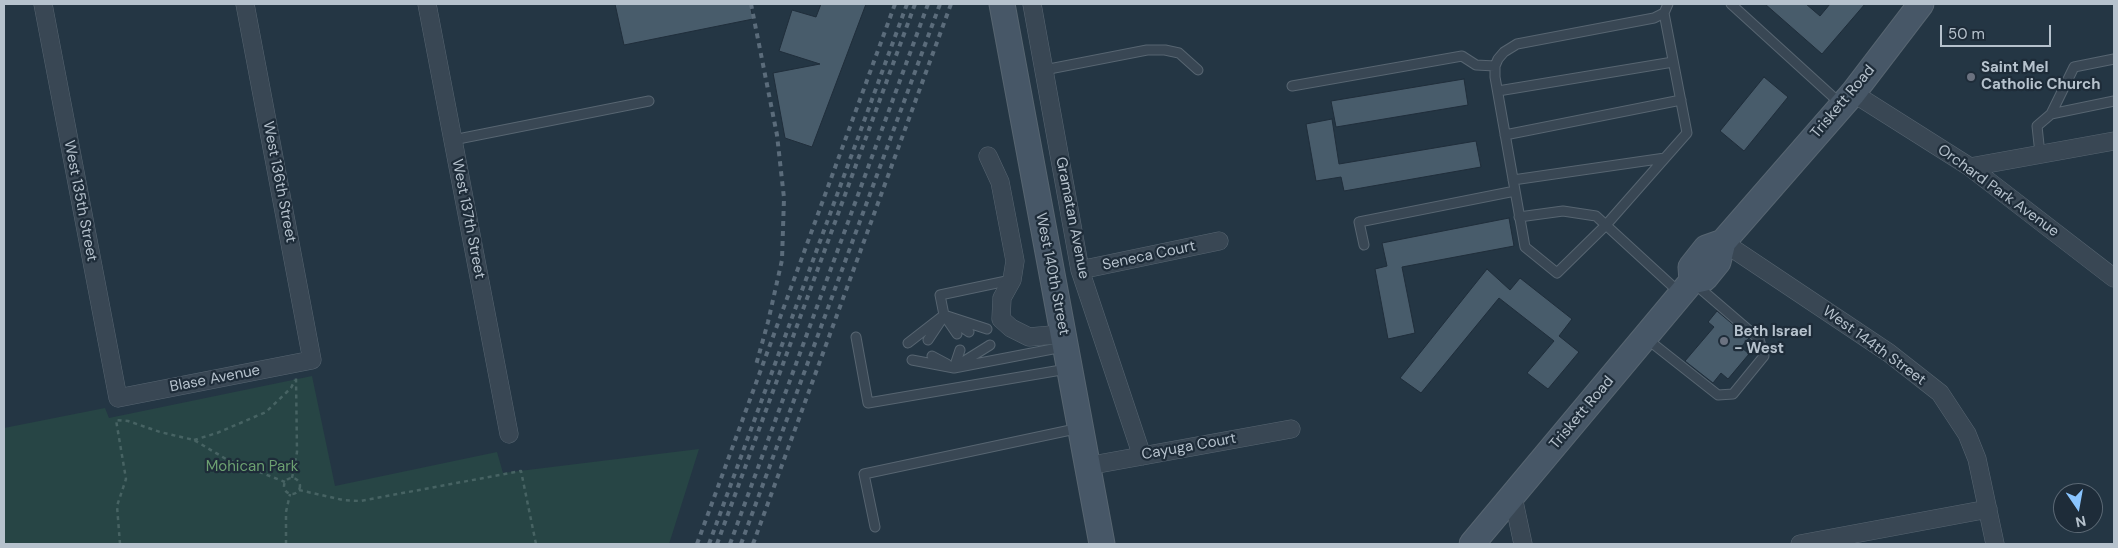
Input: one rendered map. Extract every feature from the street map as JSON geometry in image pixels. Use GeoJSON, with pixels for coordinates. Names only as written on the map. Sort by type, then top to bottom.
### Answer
{"type":"FeatureCollection","features":[{"type":"Feature","properties":{"kind":"main road","name":"West 140th Street"},"geometry":{"type":"LineString","coordinates":[[1002,4],[1102,544]]}},
{"type":"Feature","properties":{"kind":"main road","name":"Triskett Road"},"geometry":{"type":"LineString","coordinates":[[1472,544],[1686,287],[1705,278],[1718,262],[1723,242],[1847,99],[1921,4]]}},
{"type":"Feature","properties":{"kind":"street","name":"West 135th Street"},"geometry":{"type":"LineString","coordinates":[[43,4],[118,398]]}},
{"type":"Feature","properties":{"kind":"street","name":"West 136th Street"},"geometry":{"type":"LineString","coordinates":[[245,4],[312,360]]}},
{"type":"Feature","properties":{"kind":"street","name":"West 137th Street"},"geometry":{"type":"LineString","coordinates":[[427,4],[509,434]]}},
{"type":"Feature","properties":{"kind":"street","name":"Gramatan Avenue"},"geometry":{"type":"LineString","coordinates":[[1032,4],[1080,270],[1142,456]]}},
{"type":"Feature","properties":{"kind":"street","name":"Orchard Park Avenue"},"geometry":{"type":"LineString","coordinates":[[1847,99],[1970,167],[2114,278]]}},
{"type":"Feature","properties":{"kind":"street"},"geometry":{"type":"LineString","coordinates":[[1970,167],[2114,141]]}},
{"type":"Feature","properties":{"kind":"street"},"geometry":{"type":"LineString","coordinates":[[988,156],[1000,182],[1015,261],[1012,280],[1002,298],[1001,319],[1011,328],[1029,337],[1066,350]]}},
{"type":"Feature","properties":{"kind":"street","name":"Seneca Court"},"geometry":{"type":"LineString","coordinates":[[1080,270],[1219,242]]}},
{"type":"Feature","properties":{"kind":"street","name":"West 144th Street"},"geometry":{"type":"LineString","coordinates":[[1723,242],[1889,353],[1940,393],[1967,434],[1977,459],[1995,544]]}},
{"type":"Feature","properties":{"kind":"street","name":"Blase Avenue"},"geometry":{"type":"LineString","coordinates":[[118,398],[312,360]]}},
{"type":"Feature","properties":{"kind":"street","name":"Cayuga Court"},"geometry":{"type":"LineString","coordinates":[[1088,466],[1291,429]]}},
{"type":"Feature","properties":{"kind":"street"},"geometry":{"type":"LineString","coordinates":[[1513,497],[1523,544]]}},
{"type":"Feature","properties":{"kind":"street"},"geometry":{"type":"LineString","coordinates":[[1800,544],[1988,510]]}},
{"type":"Feature","properties":{"kind":"lane"},"geometry":{"type":"LineString","coordinates":[[1664,13],[1654,18],[1517,44],[1504,52],[1496,66],[1498,91],[1525,247],[1557,272],[1606,225],[1687,133],[1664,13],[1668,4]]}},
{"type":"Feature","properties":{"kind":"lane"},"geometry":{"type":"LineString","coordinates":[[1731,4],[1847,99]]}},
{"type":"Feature","properties":{"kind":"lane"},"geometry":{"type":"LineString","coordinates":[[1044,70],[1147,50],[1165,50],[1180,53],[1198,70]]}},
{"type":"Feature","properties":{"kind":"lane"},"geometry":{"type":"LineString","coordinates":[[1292,86],[1462,56],[1476,65],[1496,66]]}},
{"type":"Feature","properties":{"kind":"lane"},"geometry":{"type":"LineString","coordinates":[[2040,154],[2037,126],[2050,114],[2074,67],[2114,59]]}},
{"type":"Feature","properties":{"kind":"lane"},"geometry":{"type":"LineString","coordinates":[[1498,91],[1673,62]]}},
{"type":"Feature","properties":{"kind":"lane"},"geometry":{"type":"LineString","coordinates":[[1505,134],[1680,100]]}},
{"type":"Feature","properties":{"kind":"lane"},"geometry":{"type":"LineString","coordinates":[[453,140],[649,101]]}},
{"type":"Feature","properties":{"kind":"lane"},"geometry":{"type":"LineString","coordinates":[[2050,114],[2114,101]]}},
{"type":"Feature","properties":{"kind":"lane"},"geometry":{"type":"LineString","coordinates":[[1513,180],[1665,158]]}},
{"type":"Feature","properties":{"kind":"lane"},"geometry":{"type":"LineString","coordinates":[[1364,245],[1359,222],[1515,192]]}},
{"type":"Feature","properties":{"kind":"lane"},"geometry":{"type":"LineString","coordinates":[[1519,217],[1563,211],[1596,216],[1686,287],[1759,339],[1764,356],[1733,394],[1718,395],[1645,337]]}},
{"type":"Feature","properties":{"kind":"lane"},"geometry":{"type":"LineString","coordinates":[[957,334],[944,315],[940,295],[1012,280]]}},
{"type":"Feature","properties":{"kind":"lane"},"geometry":{"type":"LineString","coordinates":[[944,315],[983,329]]}},
{"type":"Feature","properties":{"kind":"lane"},"geometry":{"type":"LineString","coordinates":[[944,315],[968,332]]}},
{"type":"Feature","properties":{"kind":"lane"},"geometry":{"type":"LineString","coordinates":[[944,315],[928,340],[944,315]]}},
{"type":"Feature","properties":{"kind":"lane"},"geometry":{"type":"LineString","coordinates":[[908,343],[944,315]]}},
{"type":"Feature","properties":{"kind":"lane"},"geometry":{"type":"LineString","coordinates":[[856,337],[868,403],[1066,350]]}},
{"type":"Feature","properties":{"kind":"lane"},"geometry":{"type":"LineString","coordinates":[[954,368],[986,345]]}},
{"type":"Feature","properties":{"kind":"lane"},"geometry":{"type":"LineString","coordinates":[[954,368],[971,348]]}},
{"type":"Feature","properties":{"kind":"lane"},"geometry":{"type":"LineString","coordinates":[[954,368],[960,350]]}},
{"type":"Feature","properties":{"kind":"lane"},"geometry":{"type":"LineString","coordinates":[[912,360],[954,368],[1066,350]]}},
{"type":"Feature","properties":{"kind":"lane"},"geometry":{"type":"LineString","coordinates":[[954,368],[931,356],[954,368]]}},
{"type":"Feature","properties":{"kind":"lane"},"geometry":{"type":"LineString","coordinates":[[875,527],[864,474],[1080,428]]}},
{"type":"Feature","properties":{"kind":"path"},"geometry":{"type":"LineString","coordinates":[[194,440],[266,412],[290,388],[296,376],[297,452],[292,478]]}},
{"type":"Feature","properties":{"kind":"path"},"geometry":{"type":"LineString","coordinates":[[120,544],[117,506],[126,479],[116,420],[128,421],[160,432],[194,440],[226,459],[284,482],[292,478]]}},
{"type":"Feature","properties":{"kind":"path"},"geometry":{"type":"LineString","coordinates":[[299,490],[343,500],[360,501],[521,471],[536,544]]}},
{"type":"Feature","properties":{"kind":"path"},"geometry":{"type":"LineString","coordinates":[[292,478],[299,483],[299,490]]}},
{"type":"Feature","properties":{"kind":"path"},"geometry":{"type":"LineString","coordinates":[[284,482],[284,489],[290,494]]}},
{"type":"Feature","properties":{"kind":"path"},"geometry":{"type":"LineString","coordinates":[[290,494],[294,494],[299,490]]}},
{"type":"Feature","properties":{"kind":"path"},"geometry":{"type":"LineString","coordinates":[[286,544],[286,512],[290,494]]}},
{"type":"Feature","properties":{"kind":"green space","name":"Mohican Park"},"geometry":{"type":"Polygon","coordinates":[[[312,376],[335,486],[497,452],[503,473],[699,449],[669,544],[4,544],[4,428],[105,408],[109,418],[312,376]]]}},
{"type":"Feature","properties":{"kind":"building"},"geometry":{"type":"Polygon","coordinates":[[[615,4],[750,4],[753,19],[624,45],[615,4]]]}},
{"type":"Feature","properties":{"kind":"building"},"geometry":{"type":"Polygon","coordinates":[[[821,4],[866,4],[812,147],[785,138],[773,73],[820,64],[779,51],[792,10],[816,17],[821,4]]]}},
{"type":"Feature","properties":{"kind":"building"},"geometry":{"type":"Polygon","coordinates":[[[1765,4],[1806,4],[1820,16],[1830,4],[1865,4],[1822,54],[1765,4]]]}},
{"type":"Feature","properties":{"kind":"building"},"geometry":{"type":"Polygon","coordinates":[[[1764,77],[1788,97],[1744,151],[1720,131],[1764,77]]]}},
{"type":"Feature","properties":{"kind":"building"},"geometry":{"type":"Polygon","coordinates":[[[1464,79],[1468,105],[1336,127],[1331,101],[1464,79]]]}},
{"type":"Feature","properties":{"kind":"building"},"geometry":{"type":"Polygon","coordinates":[[[1332,119],[1339,164],[1476,141],[1481,167],[1344,191],[1341,177],[1316,181],[1306,124],[1332,119]]]}},
{"type":"Feature","properties":{"kind":"building"},"geometry":{"type":"Polygon","coordinates":[[[1509,218],[1514,246],[1402,267],[1415,333],[1388,339],[1375,269],[1387,266],[1382,243],[1509,218]]]}},
{"type":"Feature","properties":{"kind":"building"},"geometry":{"type":"Polygon","coordinates":[[[1487,269],[1510,290],[1520,278],[1572,319],[1559,336],[1579,352],[1548,389],[1527,373],[1554,341],[1499,298],[1421,393],[1400,378],[1487,269]]]}},
{"type":"Feature","properties":{"kind":"building","name":"Beth Israel - West"},"geometry":{"type":"Polygon","coordinates":[[[1717,311],[1749,338],[1741,347],[1749,354],[1728,379],[1721,373],[1713,383],[1685,361],[1714,327],[1708,322],[1717,311]]]}},
{"type":"Feature","properties":{"kind":"railway"},"geometry":{"type":"LineString","coordinates":[[751,4],[777,135],[784,198],[782,260],[756,365]]}},
{"type":"Feature","properties":{"kind":"railway"},"geometry":{"type":"LineString","coordinates":[[697,544],[895,4]]}},
{"type":"Feature","properties":{"kind":"railway"},"geometry":{"type":"LineString","coordinates":[[709,544],[907,4]]}},
{"type":"Feature","properties":{"kind":"railway"},"geometry":{"type":"LineString","coordinates":[[717,544],[915,4]]}},
{"type":"Feature","properties":{"kind":"railway"},"geometry":{"type":"LineString","coordinates":[[730,544],[928,4]]}},
{"type":"Feature","properties":{"kind":"railway"},"geometry":{"type":"LineString","coordinates":[[741,544],[940,4]]}},
{"type":"Feature","properties":{"kind":"railway"},"geometry":{"type":"LineString","coordinates":[[753,544],[951,4]]}},
{"type":"Feature","properties":{"kind":"place","name":"Saint Mel Catholic Church"},"geometry":{"type":"Point","coordinates":[1971,77]}},
{"type":"Feature","properties":{"kind":"place","name":"Beth Israel - West"},"geometry":{"type":"Point","coordinates":[1724,341]}}]}
